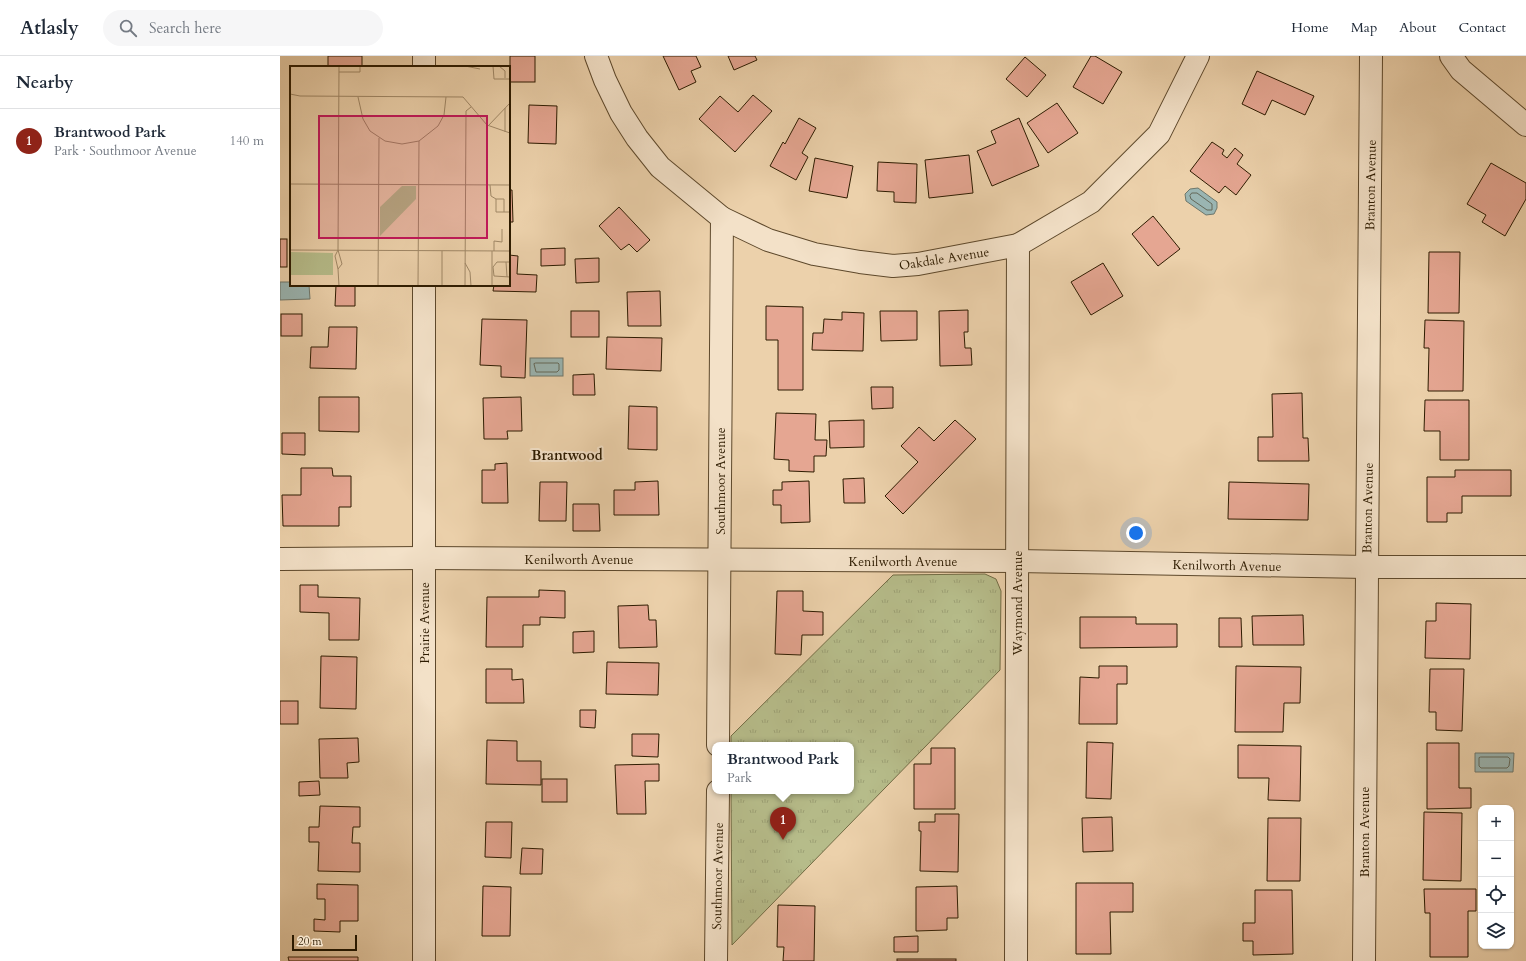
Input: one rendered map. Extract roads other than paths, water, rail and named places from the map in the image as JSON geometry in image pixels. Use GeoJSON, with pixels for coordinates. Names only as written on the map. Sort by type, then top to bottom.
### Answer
{"type":"FeatureCollection","features":[{"type":"Feature","properties":{"kind":"street","name":"Oakdale Avenue"},"geometry":{"type":"LineString","coordinates":[[596,56],[605,80],[621,113],[637,138],[660,167],[722,218],[768,240],[808,252],[860,262],[892,266],[926,263],[1018,245],[1091,202],[1159,134],[1198,56]]}},
{"type":"Feature","properties":{"kind":"street","name":"Branton Avenue"},"geometry":{"type":"LineString","coordinates":[[1364,961],[1371,56]]}},
{"type":"Feature","properties":{"kind":"street"},"geometry":{"type":"LineString","coordinates":[[1451,56],[1461,70],[1526,125]]}},
{"type":"Feature","properties":{"kind":"street","name":"Southmoor Avenue"},"geometry":{"type":"LineString","coordinates":[[718,742],[722,218]]}},
{"type":"Feature","properties":{"kind":"street","name":"Waymond Avenue"},"geometry":{"type":"LineString","coordinates":[[1016,961],[1018,245]]}},
{"type":"Feature","properties":{"kind":"street","name":"Prairie Avenue"},"geometry":{"type":"LineString","coordinates":[[424,286],[424,961]]}},
{"type":"Feature","properties":{"kind":"street","name":"Kenilworth Avenue"},"geometry":{"type":"LineString","coordinates":[[280,559],[424,558],[719,561],[1017,561],[1366,567],[1526,567]]}},
{"type":"Feature","properties":{"kind":"street","name":"Southmoor Avenue"},"geometry":{"type":"LineString","coordinates":[[716,961],[718,794]]}},
{"type":"Feature","properties":{"kind":"water"},"geometry":{"type":"Polygon","coordinates":[[[1198,188],[1217,202],[1217,208],[1214,214],[1206,215],[1186,201],[1185,194],[1190,189],[1198,188]]]}},
{"type":"Feature","properties":{"kind":"water"},"geometry":{"type":"Polygon","coordinates":[[[280,282],[290,282],[290,286],[309,286],[310,299],[280,300],[280,282]]]}},
{"type":"Feature","properties":{"kind":"water"},"geometry":{"type":"Polygon","coordinates":[[[530,358],[563,358],[563,376],[530,376],[530,358]]]}},
{"type":"Feature","properties":{"kind":"water"},"geometry":{"type":"Polygon","coordinates":[[[1475,753],[1514,753],[1513,772],[1475,772],[1475,753]]]}},
{"type":"Feature","properties":{"kind":"place","name":"Brantwood Park"},"geometry":{"type":"Point","coordinates":[783,840]}},
{"type":"Feature","properties":{"kind":"district","name":"Brantwood"},"geometry":{"type":"Point","coordinates":[567,455]}}]}
